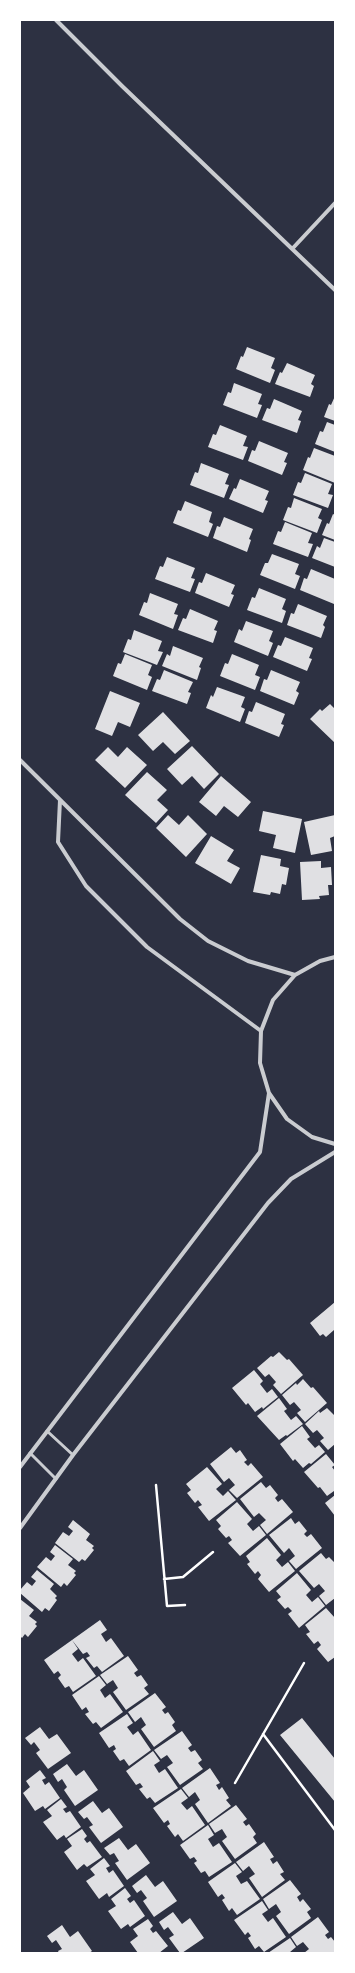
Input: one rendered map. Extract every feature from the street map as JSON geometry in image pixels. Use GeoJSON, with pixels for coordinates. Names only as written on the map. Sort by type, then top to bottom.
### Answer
{"type":"FeatureCollection","features":[{"type":"Feature","properties":{"kind":"street"},"geometry":{"type":"LineString","coordinates":[[56,20],[122,86],[293,248],[335,290]]}},
{"type":"Feature","properties":{"kind":"street"},"geometry":{"type":"LineString","coordinates":[[293,248],[335,202]]}},
{"type":"Feature","properties":{"kind":"street"},"geometry":{"type":"LineString","coordinates":[[20,760],[180,919],[208,941],[248,961],[295,975]]}},
{"type":"Feature","properties":{"kind":"street"},"geometry":{"type":"LineString","coordinates":[[60,800],[58,842],[86,886],[147,947],[261,1031]]}},
{"type":"Feature","properties":{"kind":"street"},"geometry":{"type":"LineString","coordinates":[[335,957],[320,961],[295,975],[273,1000],[261,1031],[260,1062],[269,1093],[287,1119],[312,1138],[335,1144]]}},
{"type":"Feature","properties":{"kind":"street"},"geometry":{"type":"LineString","coordinates":[[20,1467],[260,1152],[269,1093]]}},
{"type":"Feature","properties":{"kind":"street"},"geometry":{"type":"LineString","coordinates":[[20,1528],[268,1204],[291,1179],[335,1152]]}},
{"type":"Feature","properties":{"kind":"lane"},"geometry":{"type":"LineString","coordinates":[[47,1431],[74,1456]]}},
{"type":"Feature","properties":{"kind":"lane"},"geometry":{"type":"LineString","coordinates":[[30,1453],[56,1479]]}},
{"type":"Feature","properties":{"kind":"path"},"geometry":{"type":"LineString","coordinates":[[156,1485],[167,1606],[185,1605]]}},
{"type":"Feature","properties":{"kind":"path"},"geometry":{"type":"LineString","coordinates":[[164,1579],[183,1577],[213,1552]]}},
{"type":"Feature","properties":{"kind":"path"},"geometry":{"type":"LineString","coordinates":[[235,1783],[304,1663]]}},
{"type":"Feature","properties":{"kind":"path"},"geometry":{"type":"LineString","coordinates":[[263,1734],[335,1830]]}},
{"type":"Feature","properties":{"kind":"building"},"geometry":{"type":"Polygon","coordinates":[[[247,347],[275,358],[271,368],[275,370],[270,383],[236,369],[241,356],[243,357],[247,347]]]}},
{"type":"Feature","properties":{"kind":"building"},"geometry":{"type":"Polygon","coordinates":[[[287,363],[315,375],[311,384],[314,386],[310,397],[275,384],[280,372],[282,373],[287,363]]]}},
{"type":"Feature","properties":{"kind":"building"},"geometry":{"type":"Polygon","coordinates":[[[234,383],[262,394],[258,404],[262,405],[257,418],[223,405],[228,392],[231,393],[234,383]]]}},
{"type":"Feature","properties":{"kind":"building"},"geometry":{"type":"Polygon","coordinates":[[[335,396],[335,421],[324,417],[329,404],[331,405],[335,396]]]}},
{"type":"Feature","properties":{"kind":"building"},"geometry":{"type":"Polygon","coordinates":[[[274,399],[302,411],[298,420],[301,421],[297,433],[262,420],[267,408],[270,409],[274,399]]]}},
{"type":"Feature","properties":{"kind":"building"},"geometry":{"type":"Polygon","coordinates":[[[327,422],[335,425],[335,452],[315,444],[320,431],[323,432],[327,422]]]}},
{"type":"Feature","properties":{"kind":"building"},"geometry":{"type":"Polygon","coordinates":[[[220,425],[247,436],[243,446],[248,447],[243,460],[208,447],[213,434],[216,435],[220,425]]]}},
{"type":"Feature","properties":{"kind":"building"},"geometry":{"type":"Polygon","coordinates":[[[259,441],[288,453],[284,462],[287,463],[282,475],[248,461],[252,450],[255,451],[259,441]]]}},
{"type":"Feature","properties":{"kind":"building"},"geometry":{"type":"Polygon","coordinates":[[[314,448],[335,456],[335,483],[303,470],[308,457],[310,458],[314,448]]]}},
{"type":"Feature","properties":{"kind":"building"},"geometry":{"type":"Polygon","coordinates":[[[201,463],[229,474],[225,484],[229,485],[224,498],[190,485],[195,472],[198,473],[201,463]]]}},
{"type":"Feature","properties":{"kind":"building"},"geometry":{"type":"Polygon","coordinates":[[[305,473],[332,484],[328,494],[333,495],[328,508],[293,495],[298,482],[301,483],[305,473]]]}},
{"type":"Feature","properties":{"kind":"building"},"geometry":{"type":"Polygon","coordinates":[[[240,479],[269,491],[265,500],[268,501],[263,513],[229,499],[234,488],[236,489],[240,479]]]}},
{"type":"Feature","properties":{"kind":"building"},"geometry":{"type":"Polygon","coordinates":[[[294,498],[322,509],[318,518],[322,520],[317,533],[283,520],[288,507],[291,508],[294,498]]]}},
{"type":"Feature","properties":{"kind":"building"},"geometry":{"type":"Polygon","coordinates":[[[185,501],[212,512],[209,522],[213,524],[208,537],[173,523],[178,510],[181,511],[185,501]]]}},
{"type":"Feature","properties":{"kind":"building"},"geometry":{"type":"Polygon","coordinates":[[[333,514],[335,515],[335,540],[322,535],[333,514]]]}},
{"type":"Feature","properties":{"kind":"building"},"geometry":{"type":"Polygon","coordinates":[[[224,517],[253,529],[249,539],[251,540],[247,552],[213,538],[217,526],[220,527],[224,517]]]}},
{"type":"Feature","properties":{"kind":"building"},"geometry":{"type":"Polygon","coordinates":[[[285,522],[312,533],[308,543],[313,544],[308,557],[273,544],[278,531],[281,532],[285,522]]]}},
{"type":"Feature","properties":{"kind":"building"},"geometry":{"type":"Polygon","coordinates":[[[324,538],[335,542],[335,567],[312,558],[317,546],[320,548],[324,538]]]}},
{"type":"Feature","properties":{"kind":"building"},"geometry":{"type":"Polygon","coordinates":[[[272,554],[299,564],[295,574],[300,576],[295,589],[260,575],[265,563],[268,563],[272,554]]]}},
{"type":"Feature","properties":{"kind":"building"},"geometry":{"type":"Polygon","coordinates":[[[167,557],[195,568],[191,578],[195,579],[190,592],[155,579],[160,566],[163,567],[167,557]]]}},
{"type":"Feature","properties":{"kind":"building"},"geometry":{"type":"Polygon","coordinates":[[[311,569],[335,579],[334,604],[300,590],[304,578],[307,579],[311,569]]]}},
{"type":"Feature","properties":{"kind":"building"},"geometry":{"type":"Polygon","coordinates":[[[206,573],[235,585],[231,594],[234,595],[229,607],[195,593],[199,582],[202,583],[206,573]]]}},
{"type":"Feature","properties":{"kind":"building"},"geometry":{"type":"Polygon","coordinates":[[[259,588],[286,599],[282,609],[286,611],[282,623],[247,610],[252,597],[255,598],[259,588]]]}},
{"type":"Feature","properties":{"kind":"building"},"geometry":{"type":"Polygon","coordinates":[[[150,593],[178,604],[174,614],[178,615],[173,629],[139,615],[144,602],[147,603],[150,593]]]}},
{"type":"Feature","properties":{"kind":"building"},"geometry":{"type":"Polygon","coordinates":[[[298,604],[327,616],[323,625],[325,627],[321,638],[287,625],[291,613],[294,614],[298,604]]]}},
{"type":"Feature","properties":{"kind":"building"},"geometry":{"type":"Polygon","coordinates":[[[190,609],[218,621],[214,630],[217,631],[213,643],[178,630],[183,618],[186,619],[190,609]]]}},
{"type":"Feature","properties":{"kind":"building"},"geometry":{"type":"Polygon","coordinates":[[[246,621],[273,631],[269,641],[273,643],[268,656],[234,642],[239,629],[242,631],[246,621]]]}},
{"type":"Feature","properties":{"kind":"building"},"geometry":{"type":"Polygon","coordinates":[[[134,630],[162,641],[158,651],[163,652],[157,665],[123,652],[128,639],[131,640],[134,630]]]}},
{"type":"Feature","properties":{"kind":"building"},"geometry":{"type":"Polygon","coordinates":[[[285,637],[313,648],[309,658],[312,659],[307,671],[273,657],[278,645],[281,646],[285,637]]]}},
{"type":"Feature","properties":{"kind":"building"},"geometry":{"type":"Polygon","coordinates":[[[173,646],[203,658],[199,667],[201,668],[197,680],[162,666],[167,654],[170,656],[173,646]]]}},
{"type":"Feature","properties":{"kind":"building"},"geometry":{"type":"Polygon","coordinates":[[[125,654],[152,665],[148,675],[152,677],[147,690],[113,676],[118,663],[121,664],[125,654]]]}},
{"type":"Feature","properties":{"kind":"building"},"geometry":{"type":"Polygon","coordinates":[[[232,654],[259,665],[255,675],[260,677],[255,690],[220,676],[225,663],[228,664],[232,654]]]}},
{"type":"Feature","properties":{"kind":"building"},"geometry":{"type":"Polygon","coordinates":[[[164,670],[193,682],[188,692],[191,693],[187,704],[152,691],[157,679],[160,680],[164,670]]]}},
{"type":"Feature","properties":{"kind":"building"},"geometry":{"type":"Polygon","coordinates":[[[271,670],[300,682],[296,691],[299,693],[294,705],[260,691],[264,679],[267,680],[271,670]]]}},
{"type":"Feature","properties":{"kind":"building"},"geometry":{"type":"Polygon","coordinates":[[[217,687],[245,697],[241,707],[245,709],[240,722],[206,708],[211,695],[213,697],[217,687]]]}},
{"type":"Feature","properties":{"kind":"building"},"geometry":{"type":"Polygon","coordinates":[[[110,691],[140,703],[130,727],[118,722],[112,736],[95,729],[110,691]]]}},
{"type":"Feature","properties":{"kind":"building"},"geometry":{"type":"Polygon","coordinates":[[[256,702],[285,714],[281,724],[284,725],[279,737],[245,723],[249,711],[252,712],[256,702]]]}},
{"type":"Feature","properties":{"kind":"building"},"geometry":{"type":"Polygon","coordinates":[[[330,704],[335,709],[335,743],[310,719],[320,709],[322,711],[330,704]]]}},
{"type":"Feature","properties":{"kind":"building"},"geometry":{"type":"Polygon","coordinates":[[[163,712],[190,741],[175,754],[163,742],[153,751],[138,735],[163,712]]]}},
{"type":"Feature","properties":{"kind":"building"},"geometry":{"type":"Polygon","coordinates":[[[192,746],[219,774],[204,789],[192,776],[182,785],[167,769],[192,746]]]}},
{"type":"Feature","properties":{"kind":"building"},"geometry":{"type":"Polygon","coordinates":[[[108,747],[118,757],[127,747],[147,765],[125,788],[95,760],[108,747]]]}},
{"type":"Feature","properties":{"kind":"building"},"geometry":{"type":"Polygon","coordinates":[[[147,772],[167,790],[157,800],[168,810],[156,823],[125,795],[147,772]]]}},
{"type":"Feature","properties":{"kind":"building"},"geometry":{"type":"Polygon","coordinates":[[[221,776],[251,802],[238,817],[224,806],[216,816],[199,802],[221,776]]]}},
{"type":"Feature","properties":{"kind":"building"},"geometry":{"type":"Polygon","coordinates":[[[263,811],[302,819],[295,853],[273,848],[276,835],[259,831],[263,811]]]}},
{"type":"Feature","properties":{"kind":"building"},"geometry":{"type":"Polygon","coordinates":[[[168,815],[179,825],[188,815],[207,834],[186,857],[156,828],[168,815]]]}},
{"type":"Feature","properties":{"kind":"building"},"geometry":{"type":"Polygon","coordinates":[[[335,815],[335,836],[330,838],[332,851],[311,855],[304,822],[335,815]]]}},
{"type":"Feature","properties":{"kind":"building"},"geometry":{"type":"Polygon","coordinates":[[[211,836],[234,850],[227,861],[240,868],[231,884],[195,863],[211,836]]]}},
{"type":"Feature","properties":{"kind":"building"},"geometry":{"type":"Polygon","coordinates":[[[261,855],[281,859],[280,866],[289,868],[286,885],[282,884],[280,894],[271,892],[270,895],[253,892],[261,855]]]}},
{"type":"Feature","properties":{"kind":"building"},"geometry":{"type":"Polygon","coordinates":[[[321,861],[321,868],[331,867],[332,885],[328,885],[329,895],[319,896],[320,899],[302,900],[300,862],[321,861]]]}},
{"type":"Feature","properties":{"kind":"building"},"geometry":{"type":"Polygon","coordinates":[[[335,1302],[335,1331],[334,1330],[326,1337],[323,1334],[320,1336],[310,1323],[335,1302]]]}},
{"type":"Feature","properties":{"kind":"building"},"geometry":{"type":"Polygon","coordinates":[[[279,1352],[287,1360],[289,1359],[303,1375],[281,1394],[273,1385],[276,1382],[269,1374],[265,1377],[257,1368],[271,1356],[273,1357],[279,1352]]]}},
{"type":"Feature","properties":{"kind":"building"},"geometry":{"type":"Polygon","coordinates":[[[254,1370],[263,1381],[260,1384],[267,1393],[272,1389],[278,1397],[263,1409],[262,1407],[255,1412],[248,1403],[246,1405],[232,1388],[254,1370]]]}},
{"type":"Feature","properties":{"kind":"building"},"geometry":{"type":"Polygon","coordinates":[[[303,1379],[311,1388],[313,1387],[327,1403],[305,1422],[297,1413],[301,1410],[294,1402],[290,1405],[282,1395],[303,1379]]]}},
{"type":"Feature","properties":{"kind":"building"},"geometry":{"type":"Polygon","coordinates":[[[279,1398],[287,1409],[284,1411],[291,1420],[296,1416],[303,1424],[279,1440],[257,1416],[279,1398]]]}},
{"type":"Feature","properties":{"kind":"building"},"geometry":{"type":"Polygon","coordinates":[[[327,1408],[335,1416],[335,1444],[328,1450],[320,1441],[324,1438],[317,1430],[313,1433],[305,1424],[319,1411],[320,1413],[327,1408]]]}},
{"type":"Feature","properties":{"kind":"building"},"geometry":{"type":"Polygon","coordinates":[[[302,1426],[310,1437],[307,1439],[315,1448],[319,1445],[325,1452],[311,1464],[309,1463],[303,1468],[295,1459],[293,1461],[280,1444],[302,1426]]]}},
{"type":"Feature","properties":{"kind":"building"},"geometry":{"type":"Polygon","coordinates":[[[231,1447],[236,1453],[240,1450],[247,1460],[244,1462],[248,1466],[251,1463],[263,1477],[237,1498],[229,1490],[235,1485],[229,1478],[224,1482],[210,1464],[231,1447]]]}},
{"type":"Feature","properties":{"kind":"building"},"geometry":{"type":"Polygon","coordinates":[[[326,1454],[335,1465],[332,1467],[335,1471],[335,1492],[334,1491],[327,1496],[304,1472],[326,1454]]]}},
{"type":"Feature","properties":{"kind":"building"},"geometry":{"type":"Polygon","coordinates":[[[207,1467],[222,1484],[216,1489],[223,1496],[228,1491],[236,1500],[209,1521],[198,1507],[202,1505],[198,1500],[195,1503],[187,1493],[191,1490],[186,1484],[207,1467]]]}},
{"type":"Feature","properties":{"kind":"building"},"geometry":{"type":"Polygon","coordinates":[[[261,1482],[266,1488],[270,1485],[278,1495],[275,1498],[278,1502],[282,1499],[293,1512],[267,1534],[260,1525],[266,1520],[259,1513],[254,1517],[240,1499],[261,1482]]]}},
{"type":"Feature","properties":{"kind":"building"},"geometry":{"type":"Polygon","coordinates":[[[335,1495],[335,1516],[325,1503],[335,1495]]]}},
{"type":"Feature","properties":{"kind":"building"},"geometry":{"type":"Polygon","coordinates":[[[237,1502],[252,1519],[247,1524],[253,1531],[259,1526],[266,1535],[240,1556],[228,1543],[232,1540],[229,1536],[226,1538],[218,1529],[221,1526],[216,1520],[237,1502]]]}},
{"type":"Feature","properties":{"kind":"building"},"geometry":{"type":"Polygon","coordinates":[[[291,1518],[295,1524],[299,1521],[307,1531],[304,1534],[307,1537],[311,1534],[322,1548],[296,1569],[289,1561],[295,1556],[289,1548],[284,1553],[269,1535],[291,1518]]]}},
{"type":"Feature","properties":{"kind":"building"},"geometry":{"type":"Polygon","coordinates":[[[73,1520],[90,1534],[86,1540],[94,1546],[92,1548],[94,1550],[85,1561],[82,1559],[79,1562],[55,1543],[63,1532],[69,1536],[73,1531],[68,1527],[73,1520]]]}},
{"type":"Feature","properties":{"kind":"building"},"geometry":{"type":"Polygon","coordinates":[[[267,1538],[281,1555],[276,1560],[282,1567],[288,1562],[295,1571],[269,1592],[258,1579],[261,1575],[258,1571],[255,1574],[247,1564],[250,1562],[246,1556],[267,1538]]]}},
{"type":"Feature","properties":{"kind":"building"},"geometry":{"type":"Polygon","coordinates":[[[55,1545],[73,1559],[68,1565],[76,1571],[74,1573],[76,1575],[67,1586],[64,1583],[61,1587],[37,1567],[46,1557],[51,1561],[55,1556],[50,1552],[55,1545]]]}},
{"type":"Feature","properties":{"kind":"building"},"geometry":{"type":"Polygon","coordinates":[[[321,1553],[326,1559],[329,1557],[335,1563],[335,1598],[326,1605],[319,1596],[325,1591],[319,1584],[314,1588],[299,1571],[321,1553]]]}},
{"type":"Feature","properties":{"kind":"building"},"geometry":{"type":"Polygon","coordinates":[[[37,1570],[54,1584],[50,1589],[57,1596],[55,1598],[57,1600],[49,1611],[45,1608],[42,1612],[20,1593],[20,1590],[27,1582],[32,1586],[36,1581],[31,1577],[37,1570]]]}},
{"type":"Feature","properties":{"kind":"building"},"geometry":{"type":"Polygon","coordinates":[[[297,1573],[311,1590],[306,1595],[312,1602],[318,1597],[325,1606],[299,1628],[288,1614],[292,1611],[288,1607],[285,1609],[277,1600],[281,1597],[276,1591],[297,1573]]]}},
{"type":"Feature","properties":{"kind":"building"},"geometry":{"type":"Polygon","coordinates":[[[20,1599],[34,1610],[29,1616],[37,1622],[35,1624],[37,1626],[28,1637],[25,1634],[22,1638],[20,1636],[20,1599]]]}},
{"type":"Feature","properties":{"kind":"building"},"geometry":{"type":"Polygon","coordinates":[[[326,1608],[335,1618],[335,1657],[328,1662],[317,1649],[321,1645],[318,1641],[314,1644],[306,1634],[310,1632],[305,1625],[326,1608]]]}},
{"type":"Feature","properties":{"kind":"building"},"geometry":{"type":"Polygon","coordinates":[[[100,1620],[107,1630],[101,1634],[106,1642],[111,1638],[124,1656],[102,1672],[97,1666],[94,1668],[86,1658],[90,1656],[87,1652],[83,1654],[72,1640],[100,1620]]]}},
{"type":"Feature","properties":{"kind":"building"},"geometry":{"type":"Polygon","coordinates":[[[72,1640],[78,1649],[72,1654],[78,1662],[83,1658],[96,1676],[73,1692],[69,1686],[65,1688],[58,1678],[61,1675],[58,1671],[54,1674],[44,1660],[72,1640]]]}},
{"type":"Feature","properties":{"kind":"building"},"geometry":{"type":"Polygon","coordinates":[[[128,1656],[138,1670],[134,1673],[137,1677],[141,1675],[148,1685],[144,1688],[149,1694],[126,1710],[113,1692],[118,1688],[113,1680],[107,1684],[100,1675],[128,1656]]]}},
{"type":"Feature","properties":{"kind":"building"},"geometry":{"type":"Polygon","coordinates":[[[99,1676],[106,1685],[100,1690],[105,1698],[110,1694],[123,1712],[101,1728],[96,1722],[93,1724],[85,1714],[89,1712],[86,1707],[82,1710],[72,1695],[99,1676]]]}},
{"type":"Feature","properties":{"kind":"building"},"geometry":{"type":"Polygon","coordinates":[[[155,1693],[166,1707],[162,1710],[165,1714],[168,1712],[175,1722],[172,1725],[176,1731],[154,1747],[141,1729],[146,1725],[141,1717],[135,1722],[128,1712],[155,1693]]]}},
{"type":"Feature","properties":{"kind":"building"},"geometry":{"type":"Polygon","coordinates":[[[127,1714],[133,1723],[127,1727],[133,1735],[138,1731],[151,1750],[129,1766],[124,1759],[120,1761],[113,1751],[116,1749],[114,1745],[109,1748],[99,1733],[127,1714]]]}},
{"type":"Feature","properties":{"kind":"building"},"geometry":{"type":"Polygon","coordinates":[[[302,1718],[335,1759],[335,1802],[280,1735],[302,1718]]]}},
{"type":"Feature","properties":{"kind":"building"},"geometry":{"type":"Polygon","coordinates":[[[40,1727],[49,1739],[57,1734],[71,1753],[48,1769],[36,1753],[40,1750],[34,1742],[31,1745],[25,1738],[40,1727]]]}},
{"type":"Feature","properties":{"kind":"building"},"geometry":{"type":"Polygon","coordinates":[[[182,1731],[192,1745],[188,1748],[191,1752],[195,1750],[202,1760],[198,1763],[203,1769],[180,1785],[167,1767],[173,1763],[167,1755],[161,1759],[154,1750],[182,1731]]]}},
{"type":"Feature","properties":{"kind":"building"},"geometry":{"type":"Polygon","coordinates":[[[153,1751],[160,1761],[154,1765],[159,1773],[165,1769],[178,1788],[155,1803],[150,1797],[147,1799],[139,1789],[143,1787],[140,1783],[136,1785],[126,1771],[153,1751]]]}},
{"type":"Feature","properties":{"kind":"building"},"geometry":{"type":"Polygon","coordinates":[[[67,1764],[76,1776],[84,1770],[98,1790],[75,1806],[64,1790],[67,1787],[62,1779],[58,1782],[53,1774],[67,1764]]]}},
{"type":"Feature","properties":{"kind":"building"},"geometry":{"type":"Polygon","coordinates":[[[210,1768],[220,1783],[216,1785],[219,1790],[222,1787],[229,1798],[226,1800],[231,1806],[208,1823],[195,1804],[200,1800],[195,1792],[189,1797],[182,1788],[210,1768]]]}},
{"type":"Feature","properties":{"kind":"building"},"geometry":{"type":"Polygon","coordinates":[[[40,1770],[46,1778],[42,1780],[45,1785],[49,1782],[60,1798],[45,1809],[43,1806],[35,1811],[23,1793],[30,1787],[26,1781],[40,1770]]]}},
{"type":"Feature","properties":{"kind":"building"},"geometry":{"type":"Polygon","coordinates":[[[181,1789],[188,1798],[181,1803],[187,1810],[192,1806],[205,1825],[183,1841],[178,1834],[175,1837],[167,1826],[170,1824],[168,1820],[164,1823],[153,1808],[181,1789]]]}},
{"type":"Feature","properties":{"kind":"building"},"geometry":{"type":"Polygon","coordinates":[[[61,1799],[67,1807],[63,1809],[66,1813],[70,1811],[81,1827],[66,1838],[64,1835],[57,1840],[43,1822],[52,1816],[47,1810],[61,1799]]]}},
{"type":"Feature","properties":{"kind":"building"},"geometry":{"type":"Polygon","coordinates":[[[93,1801],[102,1813],[109,1808],[123,1827],[101,1843],[89,1827],[93,1825],[87,1817],[84,1819],[78,1812],[93,1801]]]}},
{"type":"Feature","properties":{"kind":"building"},"geometry":{"type":"Polygon","coordinates":[[[236,1805],[247,1819],[243,1822],[246,1826],[249,1824],[256,1834],[253,1837],[257,1843],[235,1859],[222,1841],[227,1837],[222,1829],[215,1833],[209,1824],[236,1805]]]}},
{"type":"Feature","properties":{"kind":"building"},"geometry":{"type":"Polygon","coordinates":[[[208,1825],[214,1835],[208,1839],[213,1847],[219,1843],[232,1862],[209,1877],[205,1871],[201,1873],[194,1863],[197,1861],[194,1857],[190,1859],[180,1845],[208,1825]]]}},
{"type":"Feature","properties":{"kind":"building"},"geometry":{"type":"Polygon","coordinates":[[[82,1829],[87,1836],[84,1839],[87,1843],[90,1841],[102,1857],[87,1867],[84,1864],[77,1870],[64,1852],[72,1846],[67,1839],[82,1829]]]}},
{"type":"Feature","properties":{"kind":"building"},"geometry":{"type":"Polygon","coordinates":[[[119,1838],[128,1850],[136,1844],[150,1863],[127,1880],[115,1863],[119,1861],[114,1853],[110,1855],[104,1848],[119,1838]]]}},
{"type":"Feature","properties":{"kind":"building"},"geometry":{"type":"Polygon","coordinates":[[[264,1842],[274,1857],[270,1859],[273,1864],[277,1861],[284,1872],[280,1874],[285,1880],[262,1897],[249,1878],[255,1874],[249,1866],[243,1871],[236,1862],[264,1842]]]}},
{"type":"Feature","properties":{"kind":"building"},"geometry":{"type":"Polygon","coordinates":[[[104,1858],[110,1866],[106,1868],[109,1873],[113,1870],[124,1886],[109,1897],[107,1893],[99,1899],[86,1881],[95,1875],[90,1869],[104,1858]]]}},
{"type":"Feature","properties":{"kind":"building"},"geometry":{"type":"Polygon","coordinates":[[[235,1863],[242,1872],[236,1876],[241,1884],[247,1881],[260,1899],[237,1915],[232,1908],[229,1911],[222,1900],[225,1898],[222,1894],[218,1897],[208,1882],[235,1863]]]}},
{"type":"Feature","properties":{"kind":"building"},"geometry":{"type":"Polygon","coordinates":[[[146,1875],[155,1887],[163,1881],[177,1901],[154,1917],[143,1901],[147,1898],[141,1890],[137,1893],[132,1886],[146,1875]]]}},
{"type":"Feature","properties":{"kind":"building"},"geometry":{"type":"Polygon","coordinates":[[[290,1880],[301,1894],[297,1897],[300,1902],[303,1899],[311,1909],[307,1912],[311,1918],[289,1934],[276,1916],[281,1912],[276,1904],[269,1909],[263,1899],[290,1880]]]}},
{"type":"Feature","properties":{"kind":"building"},"geometry":{"type":"Polygon","coordinates":[[[125,1888],[131,1896],[127,1899],[130,1903],[134,1900],[145,1916],[130,1927],[128,1924],[121,1929],[108,1911],[116,1906],[111,1899],[125,1888]]]}},
{"type":"Feature","properties":{"kind":"building"},"geometry":{"type":"Polygon","coordinates":[[[262,1901],[268,1910],[262,1914],[268,1922],[273,1918],[286,1937],[264,1952],[259,1946],[255,1949],[248,1938],[251,1936],[248,1932],[245,1935],[234,1920],[262,1901]]]}},
{"type":"Feature","properties":{"kind":"building"},"geometry":{"type":"Polygon","coordinates":[[[173,1912],[182,1924],[190,1918],[204,1938],[182,1953],[180,1953],[169,1938],[174,1935],[168,1927],[164,1930],[159,1922],[173,1912]]]}},
{"type":"Feature","properties":{"kind":"building"},"geometry":{"type":"Polygon","coordinates":[[[318,1917],[329,1932],[325,1935],[328,1939],[331,1937],[335,1942],[335,1953],[304,1953],[309,1949],[303,1942],[297,1946],[291,1937],[318,1917]]]}},
{"type":"Feature","properties":{"kind":"building"},"geometry":{"type":"Polygon","coordinates":[[[148,1919],[153,1926],[150,1929],[153,1933],[156,1931],[168,1946],[159,1953],[138,1953],[130,1942],[138,1936],[133,1929],[148,1919]]]}},
{"type":"Feature","properties":{"kind":"building"},"geometry":{"type":"Polygon","coordinates":[[[62,1925],[70,1937],[78,1931],[92,1951],[89,1953],[59,1953],[58,1951],[62,1949],[56,1940],[52,1943],[47,1936],[62,1925]]]}},
{"type":"Feature","properties":{"kind":"building"},"geometry":{"type":"Polygon","coordinates":[[[290,1938],[296,1947],[290,1952],[291,1953],[268,1953],[290,1938]]]}}]}
